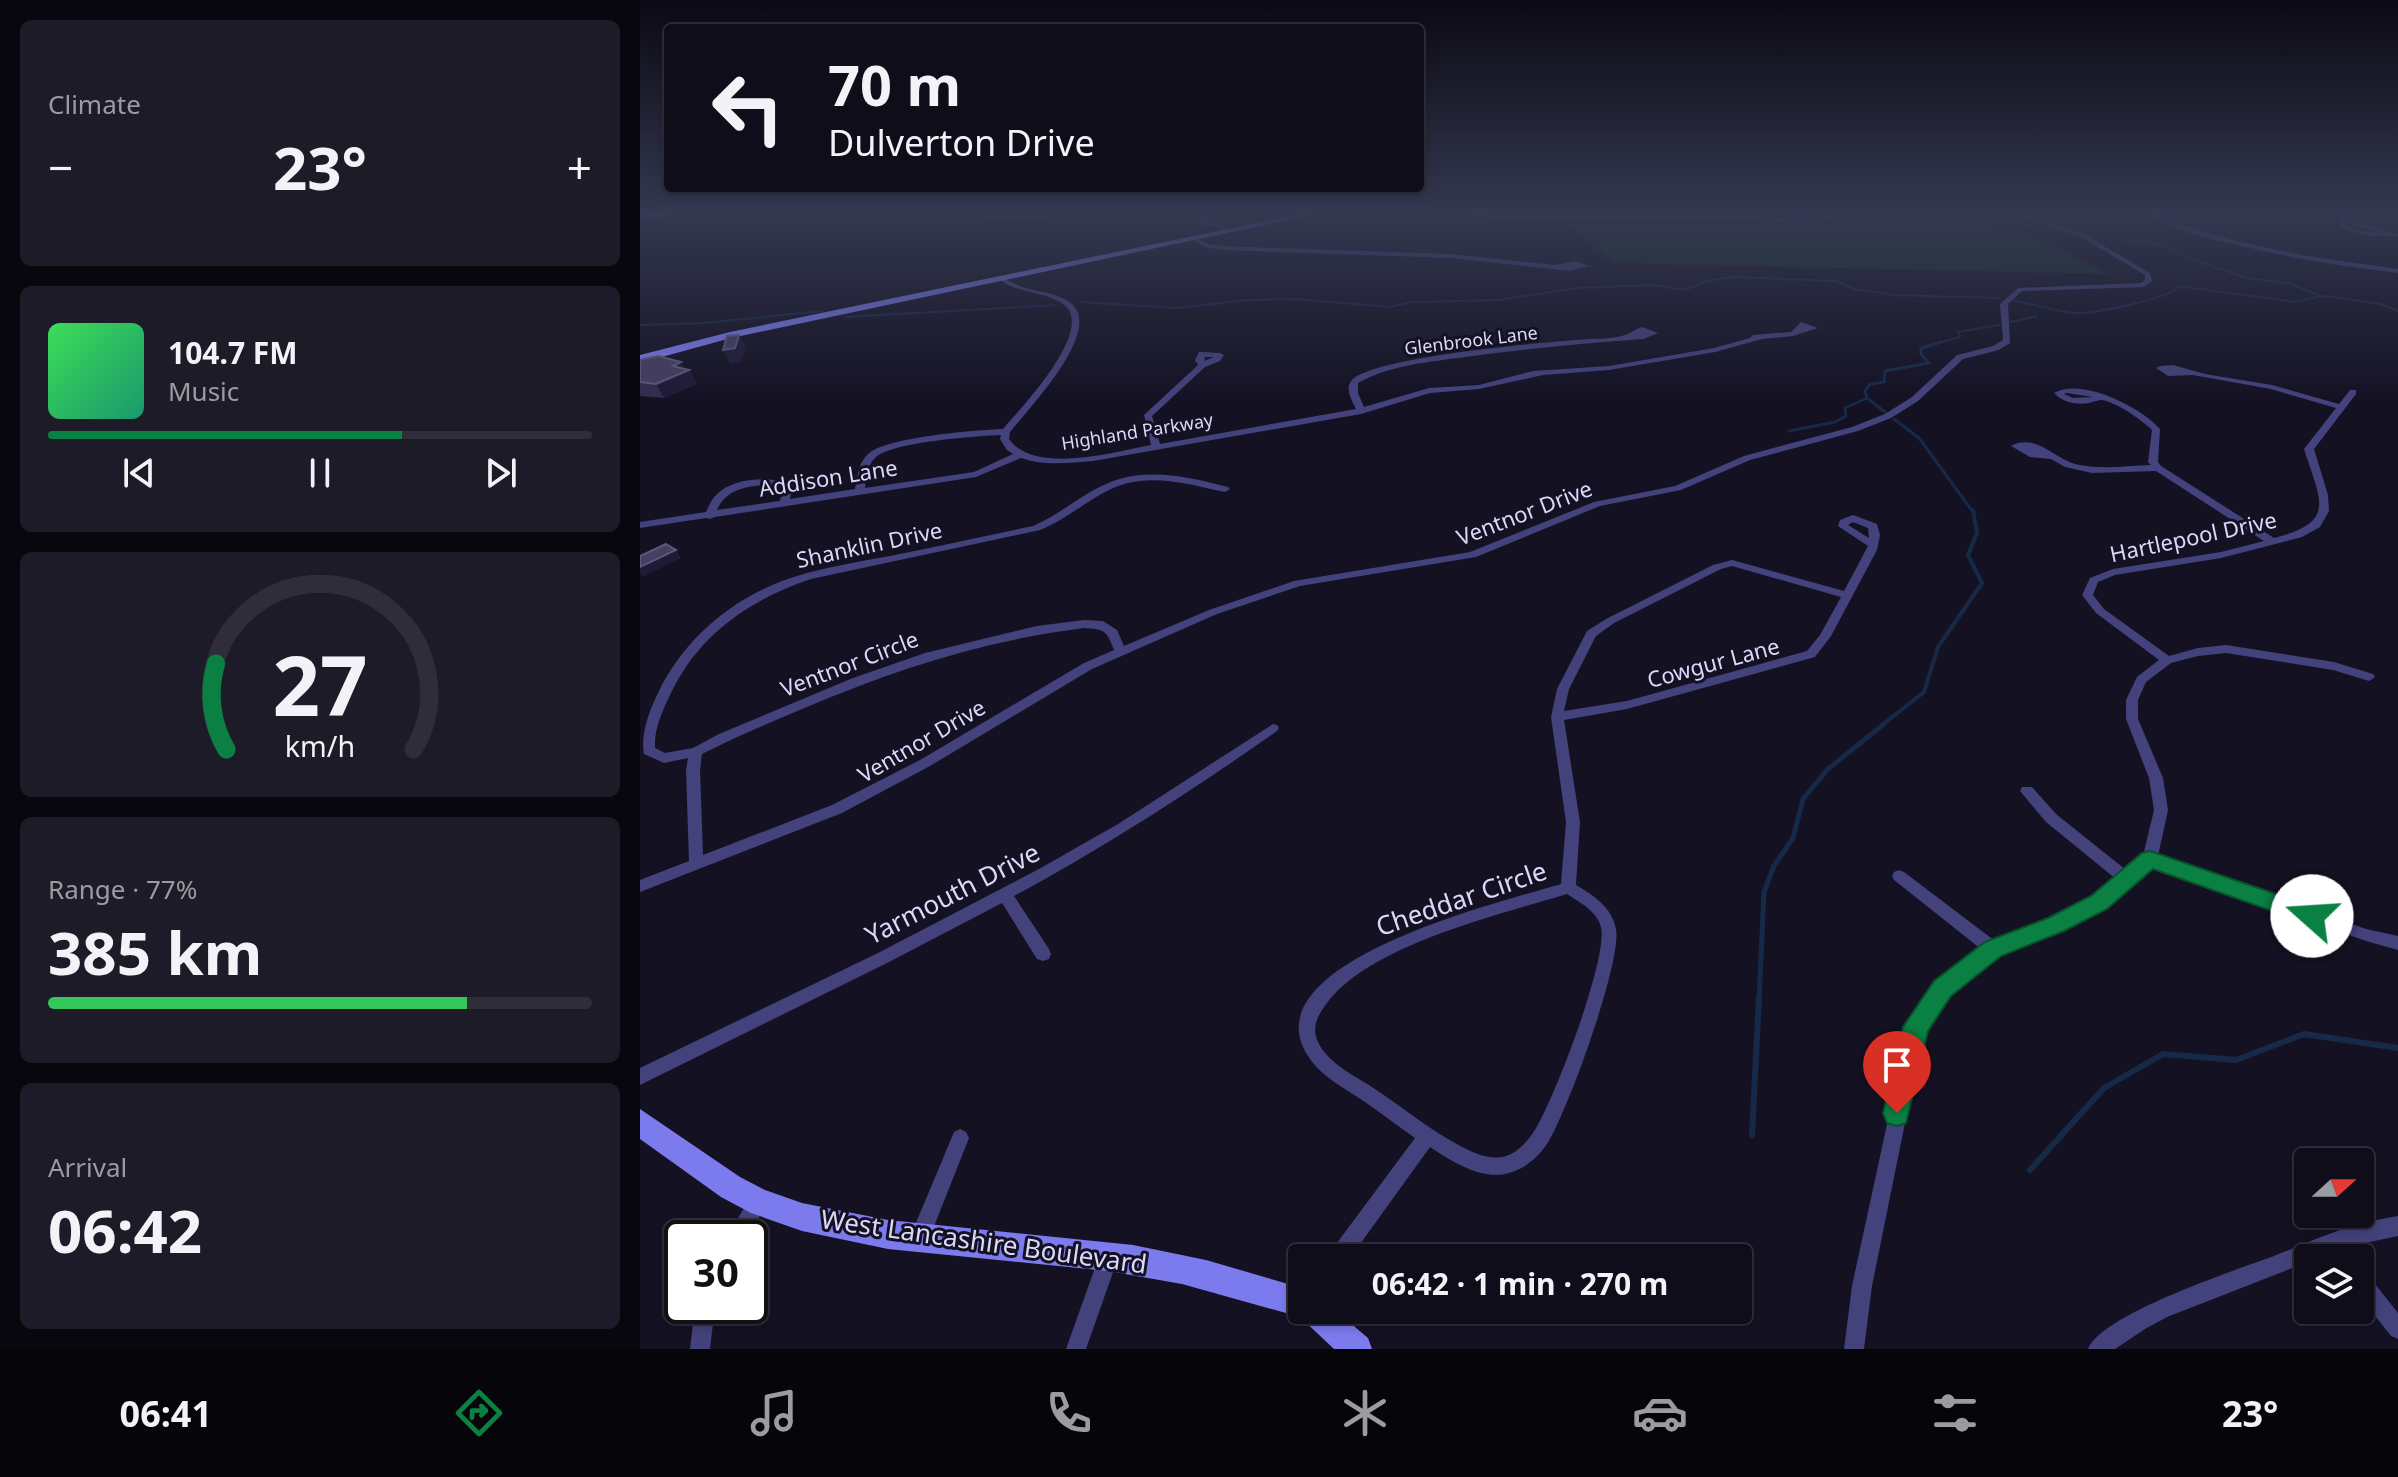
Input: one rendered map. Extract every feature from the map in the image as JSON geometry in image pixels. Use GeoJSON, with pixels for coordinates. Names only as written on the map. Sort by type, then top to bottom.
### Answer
{"type":"FeatureCollection","features":[{"type":"Feature","properties":{"kind":"main road"},"geometry":{"type":"LineString","coordinates":[[640,359],[730,335],[1021,275]]}},
{"type":"Feature","properties":{"kind":"main road","name":"West Lancashire Boulevard"},"geometry":{"type":"LineString","coordinates":[[640,1122],[672,1150],[759,1202],[835,1224],[920,1237],[1108,1256],[1225,1278],[1288,1298]]}},
{"type":"Feature","properties":{"kind":"main road"},"geometry":{"type":"LineString","coordinates":[[1328,1324],[1357,1349]]}},
{"type":"Feature","properties":{"kind":"street","name":"Ventnor Drive"},"geometry":{"type":"LineString","coordinates":[[640,886],[791,829],[877,789],[1088,666],[1258,595],[1298,583],[1472,555],[1597,504],[1678,488],[1747,458],[1855,429],[1888,416],[1915,399],[1960,357],[1996,348],[2007,341],[2004,304],[2020,289],[2143,285],[2149,281],[2148,275]]}},
{"type":"Feature","properties":{"kind":"street"},"geometry":{"type":"LineString","coordinates":[[1002,279],[1011,286],[1064,302],[1073,309],[1077,320],[1060,370],[1006,432],[1004,439],[1008,448],[1019,455]]}},
{"type":"Feature","properties":{"kind":"street","name":"Highland Parkway"},"geometry":{"type":"LineString","coordinates":[[1019,455],[1077,460],[1361,411],[1429,391],[1479,387],[1540,373],[1715,350],[1761,337],[1793,334]]}},
{"type":"Feature","properties":{"kind":"street","name":"Glenbrook Lane"},"geometry":{"type":"LineString","coordinates":[[1361,411],[1352,390],[1355,382],[1363,376],[1402,364],[1501,349],[1625,338]]}},
{"type":"Feature","properties":{"kind":"street"},"geometry":{"type":"LineString","coordinates":[[1156,446],[1148,415],[1202,365]]}},
{"type":"Feature","properties":{"kind":"street"},"geometry":{"type":"LineString","coordinates":[[2193,373],[2272,387],[2341,407]]}},
{"type":"Feature","properties":{"kind":"street","name":"Hartlepool Drive"},"geometry":{"type":"LineString","coordinates":[[2167,660],[2100,611],[2087,595],[2094,580],[2113,572],[2221,555],[2298,535],[2316,525],[2324,511],[2323,495],[2309,449],[2353,392]]}},
{"type":"Feature","properties":{"kind":"street"},"geometry":{"type":"LineString","coordinates":[[2101,398],[2149,420],[2156,429],[2153,462],[2158,468],[2273,542]]}},
{"type":"Feature","properties":{"kind":"street"},"geometry":{"type":"LineString","coordinates":[[859,493],[867,460],[875,452],[1006,432]]}},
{"type":"Feature","properties":{"kind":"street","name":"Addison Lane"},"geometry":{"type":"LineString","coordinates":[[640,525],[976,474],[1019,455]]}},
{"type":"Feature","properties":{"kind":"street"},"geometry":{"type":"LineString","coordinates":[[2053,456],[2068,465],[2092,470],[2158,468]]}},
{"type":"Feature","properties":{"kind":"street","name":"Shanklin Drive"},"geometry":{"type":"LineString","coordinates":[[696,752],[680,757],[655,757],[649,751],[648,732],[666,689],[684,658],[715,624],[750,599],[808,576],[1036,528],[1063,516],[1120,481],[1174,479],[1225,489]]}},
{"type":"Feature","properties":{"kind":"street"},"geometry":{"type":"LineString","coordinates":[[710,516],[718,498],[726,491],[754,483],[783,483],[788,486],[784,504]]}},
{"type":"Feature","properties":{"kind":"street","name":"Cowgur Lane"},"geometry":{"type":"LineString","coordinates":[[1557,717],[1627,705],[1811,654],[1825,636],[1873,545]]}},
{"type":"Feature","properties":{"kind":"street"},"geometry":{"type":"LineString","coordinates":[[1568,888],[1573,822],[1557,717],[1563,689],[1591,634],[1610,621],[1717,567],[1732,563],[1846,595]]}},
{"type":"Feature","properties":{"kind":"street","name":"Ventnor Circle"},"geometry":{"type":"LineString","coordinates":[[696,752],[724,737],[857,681],[929,656],[997,638],[1093,624],[1109,628],[1121,652]]}},
{"type":"Feature","properties":{"kind":"street"},"geometry":{"type":"LineString","coordinates":[[1854,1349],[1862,1286],[1916,1027],[1942,988],[1993,949],[2088,908],[2128,880],[2150,859],[2161,810],[2156,778],[2132,719],[2132,700],[2141,680],[2167,660],[2226,649],[2334,666],[2369,677]]}},
{"type":"Feature","properties":{"kind":"street","name":"Yarmouth Drive"},"geometry":{"type":"LineString","coordinates":[[640,1077],[1067,862],[1273,728]]}},
{"type":"Feature","properties":{"kind":"street"},"geometry":{"type":"LineString","coordinates":[[696,752],[693,770],[696,865]]}},
{"type":"Feature","properties":{"kind":"street"},"geometry":{"type":"LineString","coordinates":[[2027,791],[2051,818],[2128,880]]}},
{"type":"Feature","properties":{"kind":"street"},"geometry":{"type":"LineString","coordinates":[[2150,859],[2366,935],[2398,943]]}},
{"type":"Feature","properties":{"kind":"street"},"geometry":{"type":"LineString","coordinates":[[1899,876],[1993,949]]}},
{"type":"Feature","properties":{"kind":"street","name":"Cheddar Circle"},"geometry":{"type":"LineString","coordinates":[[1568,888],[1594,904],[1605,918],[1610,934],[1604,964],[1568,1081],[1542,1135],[1530,1150],[1514,1162],[1500,1166],[1485,1165],[1427,1136],[1338,1075],[1317,1055],[1307,1037],[1306,1020],[1318,996],[1367,960],[1413,938],[1568,888]]}},
{"type":"Feature","properties":{"kind":"street"},"geometry":{"type":"LineString","coordinates":[[1005,895],[1043,954]]}},
{"type":"Feature","properties":{"kind":"street"},"geometry":{"type":"LineString","coordinates":[[1348,1244],[1427,1136]]}},
{"type":"Feature","properties":{"kind":"street"},"geometry":{"type":"LineString","coordinates":[[920,1237],[960,1138]]}},
{"type":"Feature","properties":{"kind":"street"},"geometry":{"type":"LineString","coordinates":[[748,1220],[759,1202]]}},
{"type":"Feature","properties":{"kind":"street"},"geometry":{"type":"LineString","coordinates":[[2353,1244],[2398,1226]]}},
{"type":"Feature","properties":{"kind":"street"},"geometry":{"type":"LineString","coordinates":[[1076,1349],[1108,1256]]}},
{"type":"Feature","properties":{"kind":"street"},"geometry":{"type":"LineString","coordinates":[[2098,1349],[2128,1326],[2182,1300],[2294,1264]]}},
{"type":"Feature","properties":{"kind":"street"},"geometry":{"type":"LineString","coordinates":[[2374,1299],[2398,1329]]}},
{"type":"Feature","properties":{"kind":"street"},"geometry":{"type":"LineString","coordinates":[[700,1349],[703,1324]]}},
{"type":"Feature","properties":{"kind":"building"},"geometry":{"type":"Polygon","coordinates":[[[739,335],[735,348],[723,350],[727,336],[739,335]]]}},
{"type":"Feature","properties":{"kind":"building"},"geometry":{"type":"Polygon","coordinates":[[[658,356],[681,362],[673,366],[689,370],[656,384],[640,382],[640,360],[658,356]]]}},
{"type":"Feature","properties":{"kind":"building"},"geometry":{"type":"Polygon","coordinates":[[[666,544],[676,550],[640,567],[640,556],[666,544]]]}},
{"type":"Feature","properties":{"kind":"waterway"},"geometry":{"type":"LineString","coordinates":[[2237,275],[2288,283],[2318,295]]}},
{"type":"Feature","properties":{"kind":"waterway"},"geometry":{"type":"LineString","coordinates":[[1081,302],[1177,308],[1247,300],[1295,299],[1389,307],[1413,302],[1498,300],[1577,288],[1655,285],[1685,290],[1709,280],[1736,277],[1836,281],[1854,289],[1894,295],[2000,298]]}},
{"type":"Feature","properties":{"kind":"waterway"},"geometry":{"type":"LineString","coordinates":[[2012,300],[2059,311],[2084,313],[2147,301],[2179,286],[2295,302],[2321,296],[2333,297],[2381,304],[2398,311]]}},
{"type":"Feature","properties":{"kind":"waterway"},"geometry":{"type":"LineString","coordinates":[[845,317],[1056,305]]}},
{"type":"Feature","properties":{"kind":"waterway"},"geometry":{"type":"LineString","coordinates":[[640,325],[704,323],[822,311]]}},
{"type":"Feature","properties":{"kind":"waterway"},"geometry":{"type":"LineString","coordinates":[[2011,322],[2037,316]]}},
{"type":"Feature","properties":{"kind":"waterway"},"geometry":{"type":"LineString","coordinates":[[1935,344],[1960,337],[1958,332],[2000,325]]}},
{"type":"Feature","properties":{"kind":"waterway"},"geometry":{"type":"LineString","coordinates":[[1935,344],[1942,342]]}},
{"type":"Feature","properties":{"kind":"waterway"},"geometry":{"type":"LineString","coordinates":[[1789,431],[1835,422],[1846,416],[1845,408],[1867,398],[1865,391],[1870,384],[1884,382],[1885,371],[1929,363],[1921,354],[1921,348],[1935,344]]}},
{"type":"Feature","properties":{"kind":"waterway"},"geometry":{"type":"LineString","coordinates":[[1868,399],[1885,412]]}},
{"type":"Feature","properties":{"kind":"waterway"},"geometry":{"type":"LineString","coordinates":[[1894,419],[1919,438],[1973,512]]}},
{"type":"Feature","properties":{"kind":"waterway"},"geometry":{"type":"LineString","coordinates":[[1881,726],[1924,692],[1938,647],[1982,583],[1968,555],[1977,533],[1973,510]]}},
{"type":"Feature","properties":{"kind":"waterway"},"geometry":{"type":"LineString","coordinates":[[1759,1000],[1764,892],[1774,866],[1793,838],[1803,799],[1828,769],[1884,724]]}},
{"type":"Feature","properties":{"kind":"waterway"},"geometry":{"type":"LineString","coordinates":[[1752,1135],[1759,998]]}},
{"type":"Feature","properties":{"kind":"waterway"},"geometry":{"type":"LineString","coordinates":[[2030,1170],[2104,1088],[2163,1054],[2236,1060],[2304,1034],[2398,1048]]}},
{"type":"Feature","properties":{"kind":"route"},"geometry":{"type":"LineString","coordinates":[[1897,1113],[1916,1027],[1942,988],[1993,949],[2056,924],[2099,902],[2150,859],[2312,916]]}}]}
